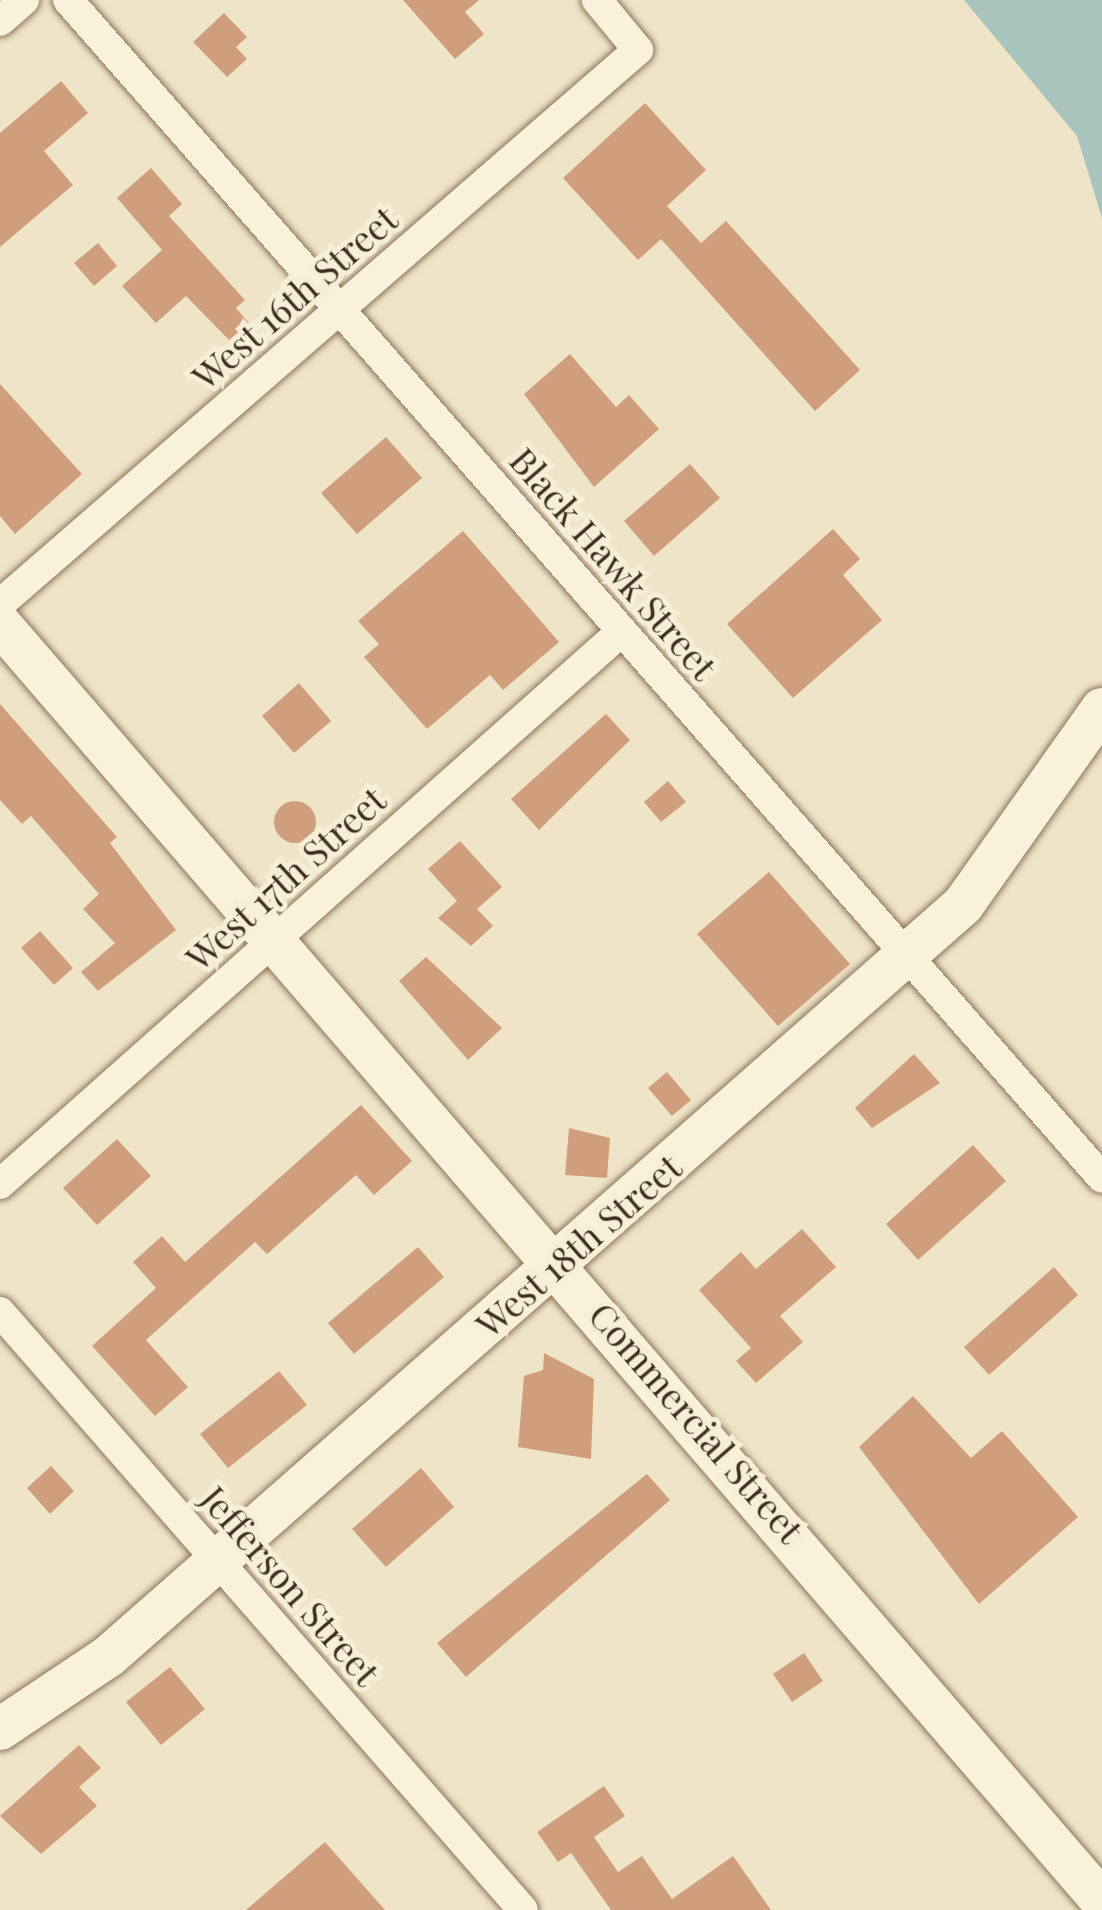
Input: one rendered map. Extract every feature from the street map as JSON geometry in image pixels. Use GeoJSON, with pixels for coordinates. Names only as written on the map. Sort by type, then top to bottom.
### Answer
{"type":"FeatureCollection","features":[{"type":"Feature","properties":{"kind":"street"},"geometry":{"type":"LineString","coordinates":[[0,21],[24,0]]}},
{"type":"Feature","properties":{"kind":"street","name":"Black Hawk Street"},"geometry":{"type":"LineString","coordinates":[[68,0],[1102,1178]]}},
{"type":"Feature","properties":{"kind":"street","name":"West 16th Street"},"geometry":{"type":"LineString","coordinates":[[0,604],[638,50],[597,0]]}},
{"type":"Feature","properties":{"kind":"street","name":"Commercial Street"},"geometry":{"type":"LineString","coordinates":[[0,624],[559,1262],[1102,1901]]}},
{"type":"Feature","properties":{"kind":"street","name":"West 17th Street"},"geometry":{"type":"LineString","coordinates":[[0,1184],[622,631]]}},
{"type":"Feature","properties":{"kind":"street","name":"West 18th Street"},"geometry":{"type":"LineString","coordinates":[[0,1729],[73,1684],[906,955],[993,870],[1102,709]]}},
{"type":"Feature","properties":{"kind":"street","name":"Jefferson Street"},"geometry":{"type":"LineString","coordinates":[[0,1312],[523,1910]]}},
{"type":"Feature","properties":{"kind":"water"},"geometry":{"type":"Polygon","coordinates":[[[964,0],[1102,0],[1102,218],[1077,136],[964,0]]]}},
{"type":"Feature","properties":{"kind":"building"},"geometry":{"type":"Polygon","coordinates":[[[403,0],[479,0],[465,12],[484,34],[455,59],[403,0]]]}},
{"type":"Feature","properties":{"kind":"building"},"geometry":{"type":"Polygon","coordinates":[[[224,13],[247,37],[236,47],[247,59],[227,77],[193,42],[224,13]]]}},
{"type":"Feature","properties":{"kind":"building"},"geometry":{"type":"Polygon","coordinates":[[[61,81],[88,113],[44,151],[73,185],[0,247],[0,133],[61,81]]]}},
{"type":"Feature","properties":{"kind":"building"},"geometry":{"type":"Polygon","coordinates":[[[645,103],[706,170],[667,206],[701,243],[726,221],[860,370],[815,411],[661,239],[638,260],[563,178],[645,103]]]}},
{"type":"Feature","properties":{"kind":"building"},"geometry":{"type":"Polygon","coordinates":[[[151,168],[182,204],[169,216],[245,300],[236,308],[249,323],[229,340],[186,296],[156,323],[122,286],[162,250],[117,198],[151,168]]]}},
{"type":"Feature","properties":{"kind":"building"},"geometry":{"type":"Polygon","coordinates":[[[98,243],[117,266],[94,286],[74,263],[98,243]]]}},
{"type":"Feature","properties":{"kind":"building"},"geometry":{"type":"Polygon","coordinates":[[[570,354],[616,407],[629,395],[659,429],[594,487],[524,394],[570,354]]]}},
{"type":"Feature","properties":{"kind":"building"},"geometry":{"type":"Polygon","coordinates":[[[0,384],[82,474],[15,534],[0,516],[0,384]]]}},
{"type":"Feature","properties":{"kind":"building"},"geometry":{"type":"Polygon","coordinates":[[[386,437],[422,478],[357,534],[321,493],[386,437]]]}},
{"type":"Feature","properties":{"kind":"building"},"geometry":{"type":"Polygon","coordinates":[[[690,464],[720,498],[654,556],[624,521],[690,464]]]}},
{"type":"Feature","properties":{"kind":"building"},"geometry":{"type":"Polygon","coordinates":[[[833,529],[860,559],[843,575],[882,620],[793,698],[727,624],[833,529]]]}},
{"type":"Feature","properties":{"kind":"building"},"geometry":{"type":"Polygon","coordinates":[[[463,531],[559,642],[503,690],[490,675],[427,729],[364,657],[379,644],[358,621],[463,531]]]}},
{"type":"Feature","properties":{"kind":"building"},"geometry":{"type":"Polygon","coordinates":[[[299,683],[331,721],[294,753],[262,716],[299,683]]]}},
{"type":"Feature","properties":{"kind":"building"},"geometry":{"type":"Polygon","coordinates":[[[0,704],[117,837],[110,843],[176,930],[98,991],[81,972],[115,943],[83,909],[99,894],[31,816],[22,824],[0,800],[0,704]]]}},
{"type":"Feature","properties":{"kind":"building"},"geometry":{"type":"Polygon","coordinates":[[[606,714],[630,740],[539,830],[511,799],[606,714]]]}},
{"type":"Feature","properties":{"kind":"building"},"geometry":{"type":"Polygon","coordinates":[[[668,781],[686,802],[661,822],[644,802],[668,781]]]}},
{"type":"Feature","properties":{"kind":"building"},"geometry":{"type":"Polygon","coordinates":[[[295,801],[310,807],[316,822],[310,837],[295,843],[280,837],[274,822],[280,807],[295,801]]]}},
{"type":"Feature","properties":{"kind":"building"},"geometry":{"type":"Polygon","coordinates":[[[460,841],[502,887],[477,909],[493,926],[471,946],[438,918],[457,901],[428,869],[460,841]]]}},
{"type":"Feature","properties":{"kind":"building"},"geometry":{"type":"Polygon","coordinates":[[[769,872],[850,964],[778,1026],[697,934],[769,872]]]}},
{"type":"Feature","properties":{"kind":"building"},"geometry":{"type":"Polygon","coordinates":[[[40,931],[73,968],[54,985],[21,948],[40,931]]]}},
{"type":"Feature","properties":{"kind":"building"},"geometry":{"type":"Polygon","coordinates":[[[426,957],[502,1028],[468,1060],[399,981],[426,957]]]}},
{"type":"Feature","properties":{"kind":"building"},"geometry":{"type":"Polygon","coordinates":[[[914,1054],[940,1083],[872,1128],[855,1108],[914,1054]]]}},
{"type":"Feature","properties":{"kind":"building"},"geometry":{"type":"Polygon","coordinates":[[[667,1072],[691,1100],[672,1116],[648,1088],[667,1072]]]}},
{"type":"Feature","properties":{"kind":"building"},"geometry":{"type":"Polygon","coordinates":[[[361,1105],[412,1161],[374,1195],[356,1175],[267,1254],[255,1242],[146,1340],[188,1387],[155,1416],[92,1346],[156,1288],[133,1262],[162,1236],[185,1262],[361,1105]]]}},
{"type":"Feature","properties":{"kind":"building"},"geometry":{"type":"Polygon","coordinates":[[[569,1128],[610,1138],[607,1178],[565,1175],[569,1128]]]}},
{"type":"Feature","properties":{"kind":"building"},"geometry":{"type":"Polygon","coordinates":[[[117,1139],[151,1176],[97,1225],[63,1188],[117,1139]]]}},
{"type":"Feature","properties":{"kind":"building"},"geometry":{"type":"Polygon","coordinates":[[[973,1145],[1006,1181],[918,1260],[886,1224],[973,1145]]]}},
{"type":"Feature","properties":{"kind":"building"},"geometry":{"type":"Polygon","coordinates":[[[802,1229],[836,1267],[780,1316],[803,1342],[756,1383],[736,1361],[751,1348],[699,1290],[741,1252],[756,1269],[802,1229]]]}},
{"type":"Feature","properties":{"kind":"building"},"geometry":{"type":"Polygon","coordinates":[[[418,1247],[444,1277],[354,1354],[328,1323],[418,1247]]]}},
{"type":"Feature","properties":{"kind":"building"},"geometry":{"type":"Polygon","coordinates":[[[1054,1267],[1078,1295],[989,1375],[964,1347],[1054,1267]]]}},
{"type":"Feature","properties":{"kind":"building"},"geometry":{"type":"Polygon","coordinates":[[[544,1353],[594,1379],[591,1459],[518,1447],[524,1376],[543,1370],[544,1353]]]}},
{"type":"Feature","properties":{"kind":"building"},"geometry":{"type":"Polygon","coordinates":[[[279,1371],[307,1405],[228,1468],[200,1434],[279,1371]]]}},
{"type":"Feature","properties":{"kind":"building"},"geometry":{"type":"Polygon","coordinates":[[[913,1396],[971,1458],[1002,1431],[1078,1517],[979,1604],[859,1447],[913,1396]]]}},
{"type":"Feature","properties":{"kind":"building"},"geometry":{"type":"Polygon","coordinates":[[[51,1466],[74,1491],[50,1514],[27,1488],[51,1466]]]}},
{"type":"Feature","properties":{"kind":"building"},"geometry":{"type":"Polygon","coordinates":[[[421,1468],[454,1507],[386,1567],[352,1529],[421,1468]]]}},
{"type":"Feature","properties":{"kind":"building"},"geometry":{"type":"Polygon","coordinates":[[[647,1474],[670,1500],[466,1677],[437,1643],[647,1474]]]}},
{"type":"Feature","properties":{"kind":"building"},"geometry":{"type":"Polygon","coordinates":[[[804,1653],[823,1681],[792,1702],[773,1674],[804,1653]]]}},
{"type":"Feature","properties":{"kind":"building"},"geometry":{"type":"Polygon","coordinates":[[[170,1667],[205,1709],[161,1745],[126,1702],[170,1667]]]}},
{"type":"Feature","properties":{"kind":"building"},"geometry":{"type":"Polygon","coordinates":[[[79,1745],[101,1768],[79,1787],[97,1806],[41,1854],[0,1816],[79,1745]]]}},
{"type":"Feature","properties":{"kind":"building"},"geometry":{"type":"Polygon","coordinates":[[[604,1786],[625,1816],[594,1837],[618,1872],[642,1856],[672,1899],[733,1856],[771,1910],[611,1910],[571,1853],[558,1862],[537,1832],[604,1786]]]}},
{"type":"Feature","properties":{"kind":"building"},"geometry":{"type":"Polygon","coordinates":[[[325,1842],[385,1910],[246,1910],[325,1842]]]}}]}
